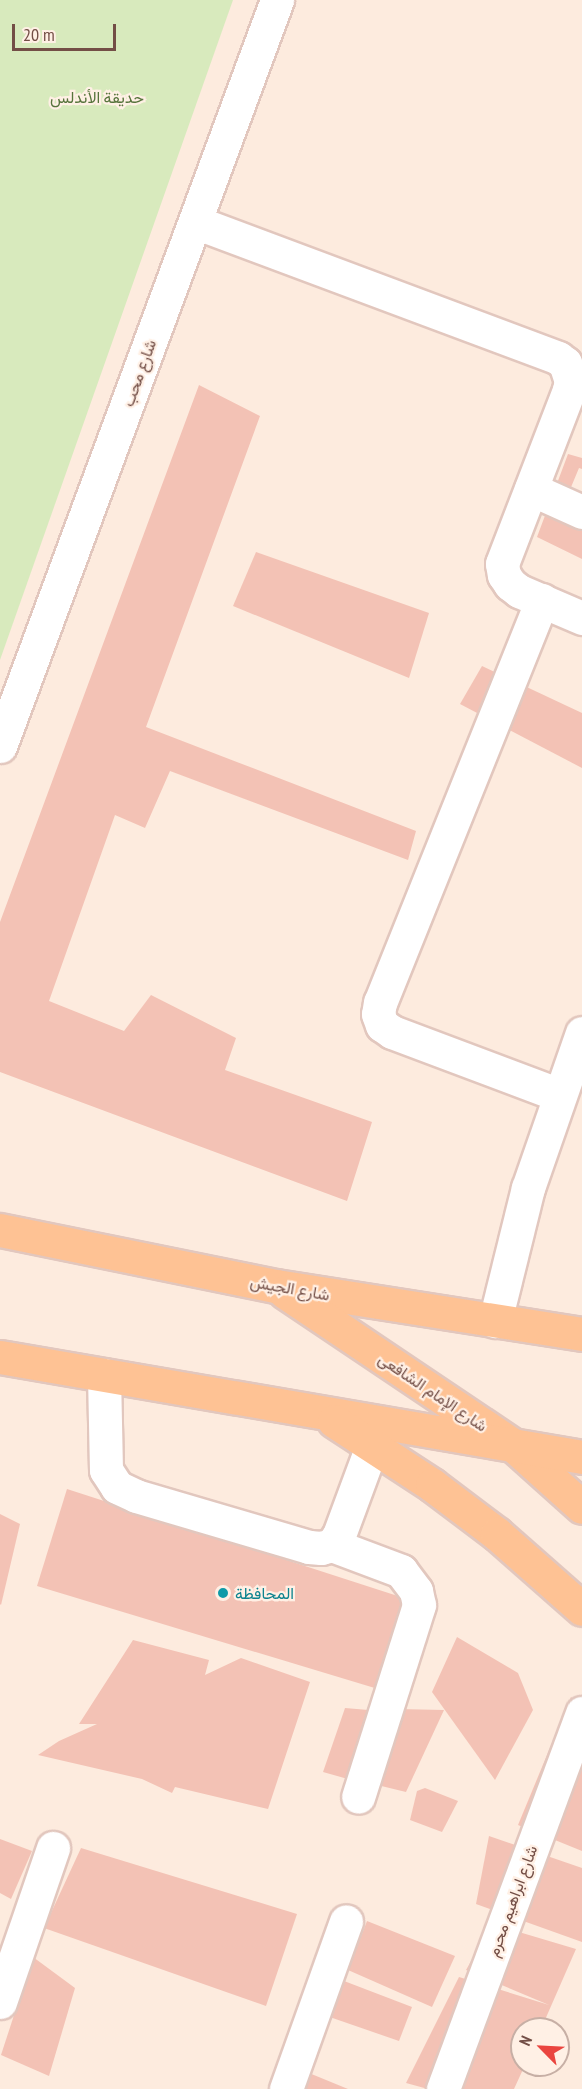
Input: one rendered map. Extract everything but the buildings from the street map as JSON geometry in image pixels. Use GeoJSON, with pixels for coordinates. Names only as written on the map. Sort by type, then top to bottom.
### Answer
{"type":"FeatureCollection","features":[{"type":"Feature","properties":{"kind":"main road","name":"شارع الجيش"},"geometry":{"type":"LineString","coordinates":[[0,1230],[276,1286],[582,1334]]}},
{"type":"Feature","properties":{"kind":"main road","name":"شارع الإمام الشافعى"},"geometry":{"type":"LineString","coordinates":[[276,1286],[513,1446],[582,1507]]}},
{"type":"Feature","properties":{"kind":"main road"},"geometry":{"type":"LineString","coordinates":[[0,1356],[326,1415],[582,1457]]}},
{"type":"Feature","properties":{"kind":"main road"},"geometry":{"type":"LineString","coordinates":[[326,1415],[432,1485],[497,1534],[582,1609]]}},
{"type":"Feature","properties":{"kind":"street","name":"شارع محب"},"geometry":{"type":"LineString","coordinates":[[0,746],[277,0]]}},
{"type":"Feature","properties":{"kind":"street"},"geometry":{"type":"LineString","coordinates":[[195,222],[558,358],[565,363],[571,381],[569,390],[502,564],[504,575],[510,584],[582,618]]}},
{"type":"Feature","properties":{"kind":"street"},"geometry":{"type":"LineString","coordinates":[[531,489],[582,512]]}},
{"type":"Feature","properties":{"kind":"street"},"geometry":{"type":"LineString","coordinates":[[542,600],[380,1002],[378,1014],[382,1025],[392,1032],[560,1095]]}},
{"type":"Feature","properties":{"kind":"street"},"geometry":{"type":"LineString","coordinates":[[495,1321],[528,1188],[582,1033]]}},
{"type":"Feature","properties":{"kind":"street"},"geometry":{"type":"LineString","coordinates":[[104,1375],[106,1470],[117,1487],[136,1496],[309,1546],[321,1548],[332,1545],[401,1571],[416,1591],[419,1605],[358,1797]]}},
{"type":"Feature","properties":{"kind":"street"},"geometry":{"type":"LineString","coordinates":[[332,1545],[339,1535],[372,1446]]}},
{"type":"Feature","properties":{"kind":"street","name":"شارع ابراهيم محرم"},"geometry":{"type":"LineString","coordinates":[[443,2089],[582,1713]]}},
{"type":"Feature","properties":{"kind":"street"},"geometry":{"type":"LineString","coordinates":[[0,2002],[53,1848]]}},
{"type":"Feature","properties":{"kind":"street"},"geometry":{"type":"LineString","coordinates":[[286,2089],[346,1921]]}},
{"type":"Feature","properties":{"kind":"green space","name":"حديقة الأندلس"},"geometry":{"type":"Polygon","coordinates":[[[0,0],[233,0],[0,660],[0,0]]]}},
{"type":"Feature","properties":{"kind":"place","name":"المحافظة"},"geometry":{"type":"Point","coordinates":[223,1593]}}]}
